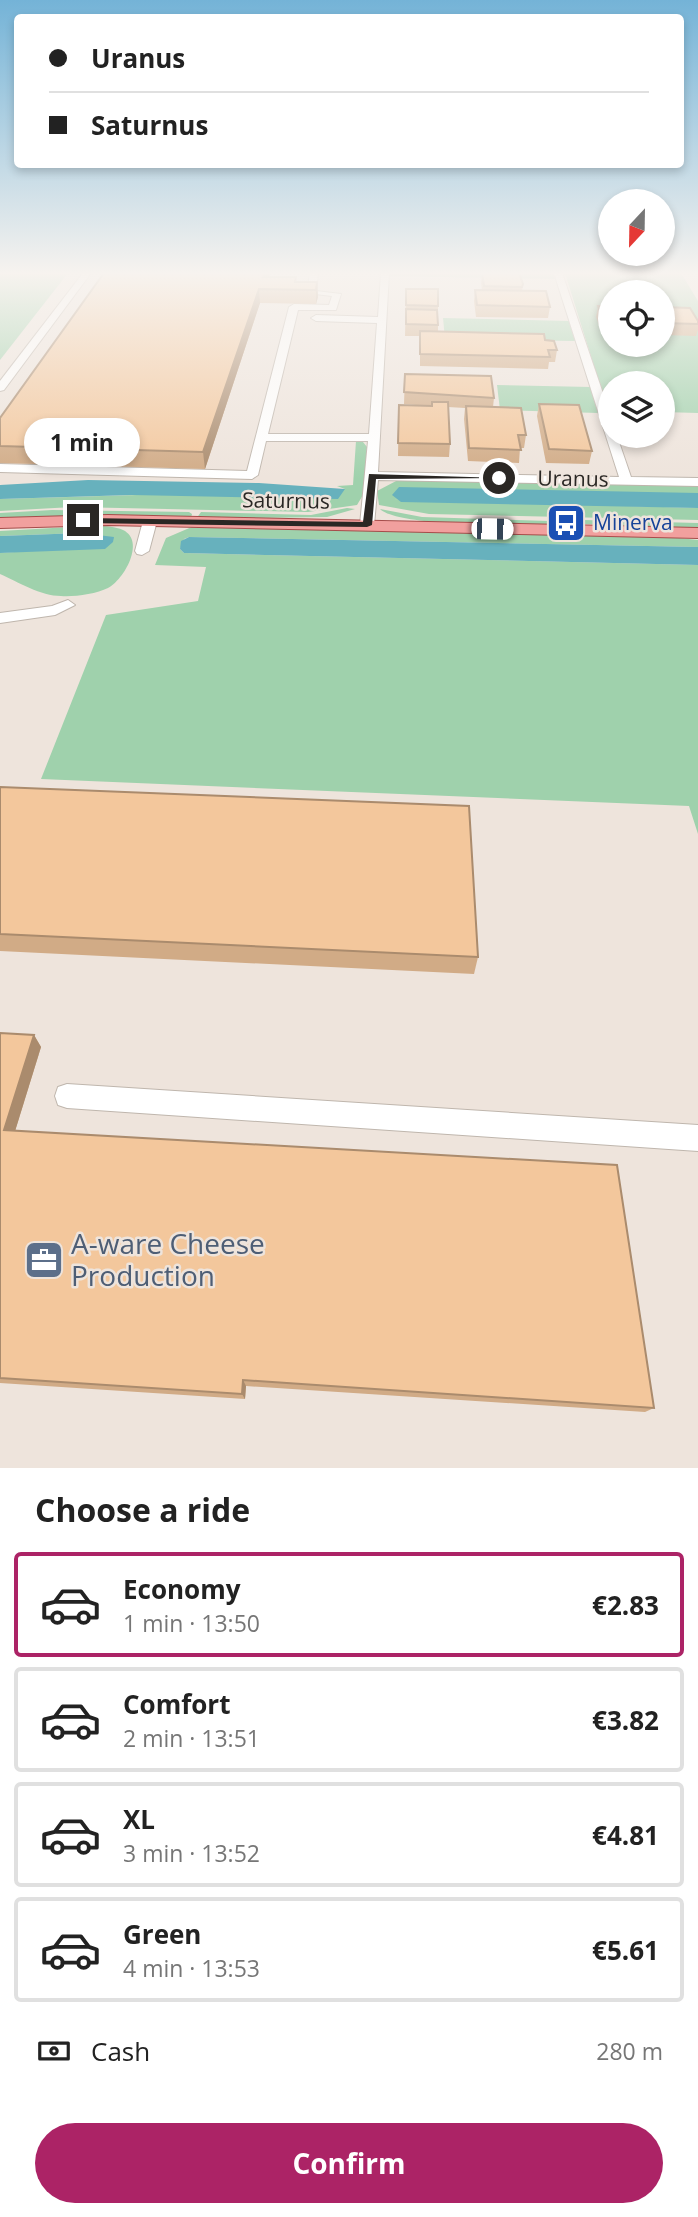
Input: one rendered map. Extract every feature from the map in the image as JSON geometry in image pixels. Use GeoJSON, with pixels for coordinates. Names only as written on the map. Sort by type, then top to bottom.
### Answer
{"type":"FeatureCollection","features":[{"type":"Feature","properties":{"kind":"main road","name":"Saturnus"},"geometry":{"type":"LineString","coordinates":[[0,523],[150,521],[698,533]]}},
{"type":"Feature","properties":{"kind":"street"},"geometry":{"type":"LineString","coordinates":[[0,388],[35,342]]}},
{"type":"Feature","properties":{"kind":"street"},"geometry":{"type":"LineString","coordinates":[[0,468],[252,475],[285,342]]}},
{"type":"Feature","properties":{"kind":"street"},"geometry":{"type":"LineString","coordinates":[[367,525],[380,342]]}},
{"type":"Feature","properties":{"kind":"street"},"geometry":{"type":"LineString","coordinates":[[580,342],[598,395]]}},
{"type":"Feature","properties":{"kind":"street"},"geometry":{"type":"LineString","coordinates":[[262,437],[374,438]]}},
{"type":"Feature","properties":{"kind":"street"},"geometry":{"type":"LineString","coordinates":[[615,448],[625,480]]}},
{"type":"Feature","properties":{"kind":"street","name":"Uranus"},"geometry":{"type":"LineString","coordinates":[[372,476],[698,482]]}},
{"type":"Feature","properties":{"kind":"street"},"geometry":{"type":"LineString","coordinates":[[142,551],[150,521]]}},
{"type":"Feature","properties":{"kind":"street"},"geometry":{"type":"LineString","coordinates":[[0,618],[55,610],[68,605]]}},
{"type":"Feature","properties":{"kind":"street"},"geometry":{"type":"LineString","coordinates":[[67,1096],[698,1138]]}},
{"type":"Feature","properties":{"kind":"green space"},"geometry":{"type":"Polygon","coordinates":[[[0,342],[14,342],[0,360],[0,342]]]}},
{"type":"Feature","properties":{"kind":"green space"},"geometry":{"type":"Polygon","coordinates":[[[586,342],[598,342],[598,357],[675,357],[675,342],[698,342],[698,413],[675,412],[675,371],[598,371],[598,379],[586,342]]]}},
{"type":"Feature","properties":{"kind":"green space"},"geometry":{"type":"Polygon","coordinates":[[[497,385],[591,387],[598,413],[500,410],[497,385]]]}},
{"type":"Feature","properties":{"kind":"green space"},"geometry":{"type":"Polygon","coordinates":[[[356,441],[363,442],[367,447],[363,495],[357,505],[308,512],[73,507],[0,511],[0,499],[345,489],[337,486],[353,485],[356,441]]]}},
{"type":"Feature","properties":{"kind":"green space"},"geometry":{"type":"Polygon","coordinates":[[[398,480],[698,485],[698,493],[394,499],[698,508],[698,520],[429,514],[379,505],[377,491],[398,480]]]}},
{"type":"Feature","properties":{"kind":"green space"},"geometry":{"type":"Polygon","coordinates":[[[355,509],[327,517],[196,519],[201,512],[311,515],[355,509]]]}},
{"type":"Feature","properties":{"kind":"green space"},"geometry":{"type":"Polygon","coordinates":[[[380,509],[422,517],[581,522],[534,526],[452,524],[407,518],[380,509]]]}},
{"type":"Feature","properties":{"kind":"green space"},"geometry":{"type":"Polygon","coordinates":[[[52,510],[192,514],[191,518],[0,520],[0,513],[52,510]]]}},
{"type":"Feature","properties":{"kind":"green space"},"geometry":{"type":"Polygon","coordinates":[[[584,520],[698,523],[698,529],[585,524],[584,520]]]}},
{"type":"Feature","properties":{"kind":"green space"},"geometry":{"type":"Polygon","coordinates":[[[98,526],[123,530],[130,535],[133,543],[126,569],[108,588],[72,596],[53,595],[0,574],[0,553],[44,550],[81,533],[0,536],[0,531],[98,526]]]}},
{"type":"Feature","properties":{"kind":"green space"},"geometry":{"type":"Polygon","coordinates":[[[194,526],[660,536],[698,540],[698,547],[189,537],[184,539],[180,549],[184,553],[698,565],[698,834],[689,806],[41,779],[106,615],[198,601],[206,567],[155,565],[166,538],[194,526]]]}},
{"type":"Feature","properties":{"kind":"water"},"geometry":{"type":"Polygon","coordinates":[[[88,480],[259,483],[345,489],[338,499],[132,495],[0,499],[0,485],[88,480]]]}},
{"type":"Feature","properties":{"kind":"water"},"geometry":{"type":"Polygon","coordinates":[[[399,487],[698,493],[698,508],[401,502],[392,495],[399,487]]]}},
{"type":"Feature","properties":{"kind":"water"},"geometry":{"type":"Polygon","coordinates":[[[81,533],[114,537],[113,542],[105,549],[0,553],[0,536],[81,533]]]}},
{"type":"Feature","properties":{"kind":"water"},"geometry":{"type":"Polygon","coordinates":[[[189,537],[698,547],[698,565],[184,553],[180,549],[181,541],[189,537]]]}},
{"type":"Feature","properties":{"kind":"building"},"geometry":{"type":"Polygon","coordinates":[[[55,342],[241,342],[203,452],[0,446],[0,418],[55,342]]]}},
{"type":"Feature","properties":{"kind":"building"},"geometry":{"type":"Polygon","coordinates":[[[420,342],[554,342],[557,350],[548,350],[550,357],[420,354],[420,342]]]}},
{"type":"Feature","properties":{"kind":"building"},"geometry":{"type":"Polygon","coordinates":[[[405,374],[491,376],[494,398],[404,392],[405,374]]]}},
{"type":"Feature","properties":{"kind":"building"},"geometry":{"type":"Polygon","coordinates":[[[432,402],[448,402],[450,444],[398,443],[399,405],[432,406],[432,402]]]}},
{"type":"Feature","properties":{"kind":"building"},"geometry":{"type":"Polygon","coordinates":[[[539,404],[579,405],[592,451],[549,449],[539,404]]]}},
{"type":"Feature","properties":{"kind":"building"},"geometry":{"type":"Polygon","coordinates":[[[466,406],[521,408],[526,435],[518,435],[521,450],[469,448],[466,406]]]}},
{"type":"Feature","properties":{"kind":"building"},"geometry":{"type":"Polygon","coordinates":[[[0,787],[469,806],[478,957],[0,934],[0,787]]]}},
{"type":"Feature","properties":{"kind":"building"},"geometry":{"type":"Polygon","coordinates":[[[0,1033],[34,1035],[4,1130],[617,1165],[654,1408],[243,1380],[242,1394],[0,1378],[0,1033]]]}},
{"type":"Feature","properties":{"kind":"place","name":"Minerva"},"geometry":{"type":"Point","coordinates":[566,523]}},
{"type":"Feature","properties":{"kind":"place","name":"A-ware Cheese Production"},"geometry":{"type":"Point","coordinates":[44,1260]}},
{"type":"Feature","properties":{"kind":"route"},"geometry":{"type":"LineString","coordinates":[[83,520],[367,525],[372,476],[499,478]]}}]}
